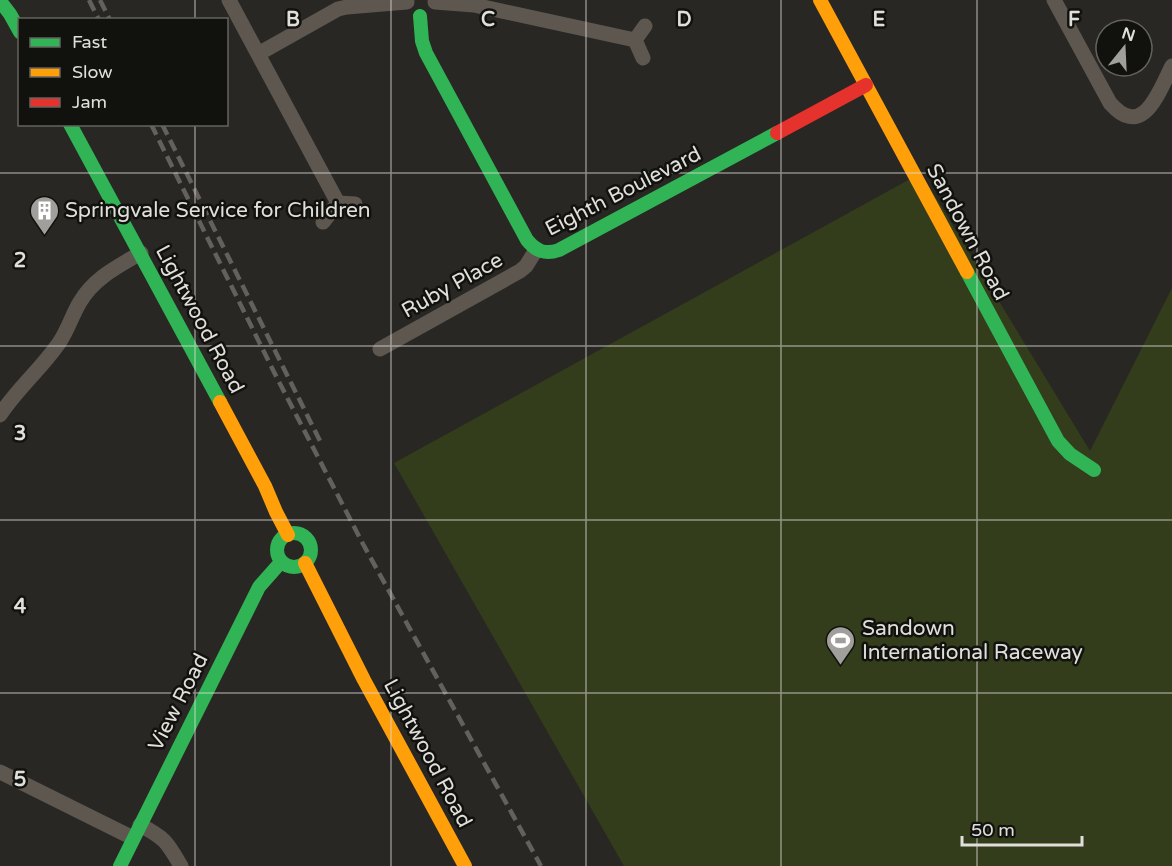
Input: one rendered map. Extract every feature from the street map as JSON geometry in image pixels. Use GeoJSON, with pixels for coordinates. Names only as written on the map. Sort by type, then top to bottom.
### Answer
{"type":"FeatureCollection","features":[{"type":"Feature","properties":{"kind":"street"},"geometry":{"type":"LineString","coordinates":[[229,0],[338,203]]}},
{"type":"Feature","properties":{"kind":"street","name":"Sandown Road"},"geometry":{"type":"LineString","coordinates":[[820,0],[1058,441],[1073,458],[1094,470]]}},
{"type":"Feature","properties":{"kind":"street"},"geometry":{"type":"LineString","coordinates":[[1054,0],[1110,103],[1121,113],[1138,117],[1149,110],[1172,66]]}},
{"type":"Feature","properties":{"kind":"street"},"geometry":{"type":"LineString","coordinates":[[0,1],[18,28]]}},
{"type":"Feature","properties":{"kind":"street"},"geometry":{"type":"LineString","coordinates":[[258,54],[338,9],[348,6],[407,1],[410,10],[420,16],[432,11],[435,1],[474,5],[635,40]]}},
{"type":"Feature","properties":{"kind":"street","name":"Eighth Boulevard"},"geometry":{"type":"LineString","coordinates":[[420,16],[422,41],[426,53],[527,240],[536,250],[551,254],[866,85]]}},
{"type":"Feature","properties":{"kind":"street"},"geometry":{"type":"LineString","coordinates":[[635,40],[645,26]]}},
{"type":"Feature","properties":{"kind":"street"},"geometry":{"type":"LineString","coordinates":[[635,40],[643,58]]}},
{"type":"Feature","properties":{"kind":"street","name":"Lightwood Road"},"geometry":{"type":"LineString","coordinates":[[71,126],[265,486],[288,535]]}},
{"type":"Feature","properties":{"kind":"street"},"geometry":{"type":"LineString","coordinates":[[338,203],[355,204]]}},
{"type":"Feature","properties":{"kind":"street"},"geometry":{"type":"LineString","coordinates":[[323,222],[338,203]]}},
{"type":"Feature","properties":{"kind":"street","name":"Ruby Place"},"geometry":{"type":"LineString","coordinates":[[380,349],[519,272],[526,266],[536,250]]}},
{"type":"Feature","properties":{"kind":"street"},"geometry":{"type":"LineString","coordinates":[[0,415],[12,397],[59,342],[92,285],[104,275],[141,253]]}},
{"type":"Feature","properties":{"kind":"street"},"geometry":{"type":"LineString","coordinates":[[294,533],[305,537],[311,547],[309,559],[300,567],[287,566],[281,562],[278,546],[282,539],[294,533]]}},
{"type":"Feature","properties":{"kind":"street","name":"View Road"},"geometry":{"type":"LineString","coordinates":[[120,866],[259,587],[281,562]]}},
{"type":"Feature","properties":{"kind":"street","name":"Lightwood Road"},"geometry":{"type":"LineString","coordinates":[[305,563],[364,680],[465,866]]}},
{"type":"Feature","properties":{"kind":"street"},"geometry":{"type":"LineString","coordinates":[[0,772],[137,831],[156,833],[169,845],[181,866]]}},
{"type":"Feature","properties":{"kind":"green space","name":"Sandown International Raceway"},"geometry":{"type":"Polygon","coordinates":[[[921,173],[1090,451],[1172,288],[1172,866],[624,866],[394,463],[921,173]]]}},
{"type":"Feature","properties":{"kind":"railway"},"geometry":{"type":"LineString","coordinates":[[89,0],[98,18]]}},
{"type":"Feature","properties":{"kind":"railway"},"geometry":{"type":"LineString","coordinates":[[100,0],[109,18]]}},
{"type":"Feature","properties":{"kind":"railway"},"geometry":{"type":"LineString","coordinates":[[152,126],[276,376],[363,544],[541,866]]}},
{"type":"Feature","properties":{"kind":"railway"},"geometry":{"type":"LineString","coordinates":[[163,126],[320,441]]}},
{"type":"Feature","properties":{"kind":"traffic: fast"},"geometry":{"type":"LineString","coordinates":[[0,1],[18,28]]}},
{"type":"Feature","properties":{"kind":"traffic: fast"},"geometry":{"type":"LineString","coordinates":[[420,16],[422,41],[426,53],[527,240],[541,251],[559,250],[777,133]]}},
{"type":"Feature","properties":{"kind":"traffic: fast"},"geometry":{"type":"LineString","coordinates":[[71,126],[220,402]]}},
{"type":"Feature","properties":{"kind":"traffic: fast"},"geometry":{"type":"LineString","coordinates":[[967,272],[1058,441],[1070,454],[1094,470]]}},
{"type":"Feature","properties":{"kind":"traffic: fast"},"geometry":{"type":"LineString","coordinates":[[294,533],[306,538],[311,550],[306,562],[294,567],[282,562],[277,550],[282,538],[294,533]]}},
{"type":"Feature","properties":{"kind":"traffic: fast"},"geometry":{"type":"LineString","coordinates":[[120,866],[259,587],[281,562]]}},
{"type":"Feature","properties":{"kind":"traffic: slow"},"geometry":{"type":"LineString","coordinates":[[820,0],[967,272]]}},
{"type":"Feature","properties":{"kind":"traffic: slow"},"geometry":{"type":"LineString","coordinates":[[220,402],[265,486],[288,535]]}},
{"type":"Feature","properties":{"kind":"traffic: slow"},"geometry":{"type":"LineString","coordinates":[[305,563],[364,680],[465,866]]}},
{"type":"Feature","properties":{"kind":"traffic: jam"},"geometry":{"type":"LineString","coordinates":[[777,133],[866,85]]}},
{"type":"Feature","properties":{"kind":"place","name":"Springvale Service for Children"},"geometry":{"type":"Point","coordinates":[44,236]}},
{"type":"Feature","properties":{"kind":"place","name":"Sandown International Raceway"},"geometry":{"type":"Point","coordinates":[841,666]}}]}
